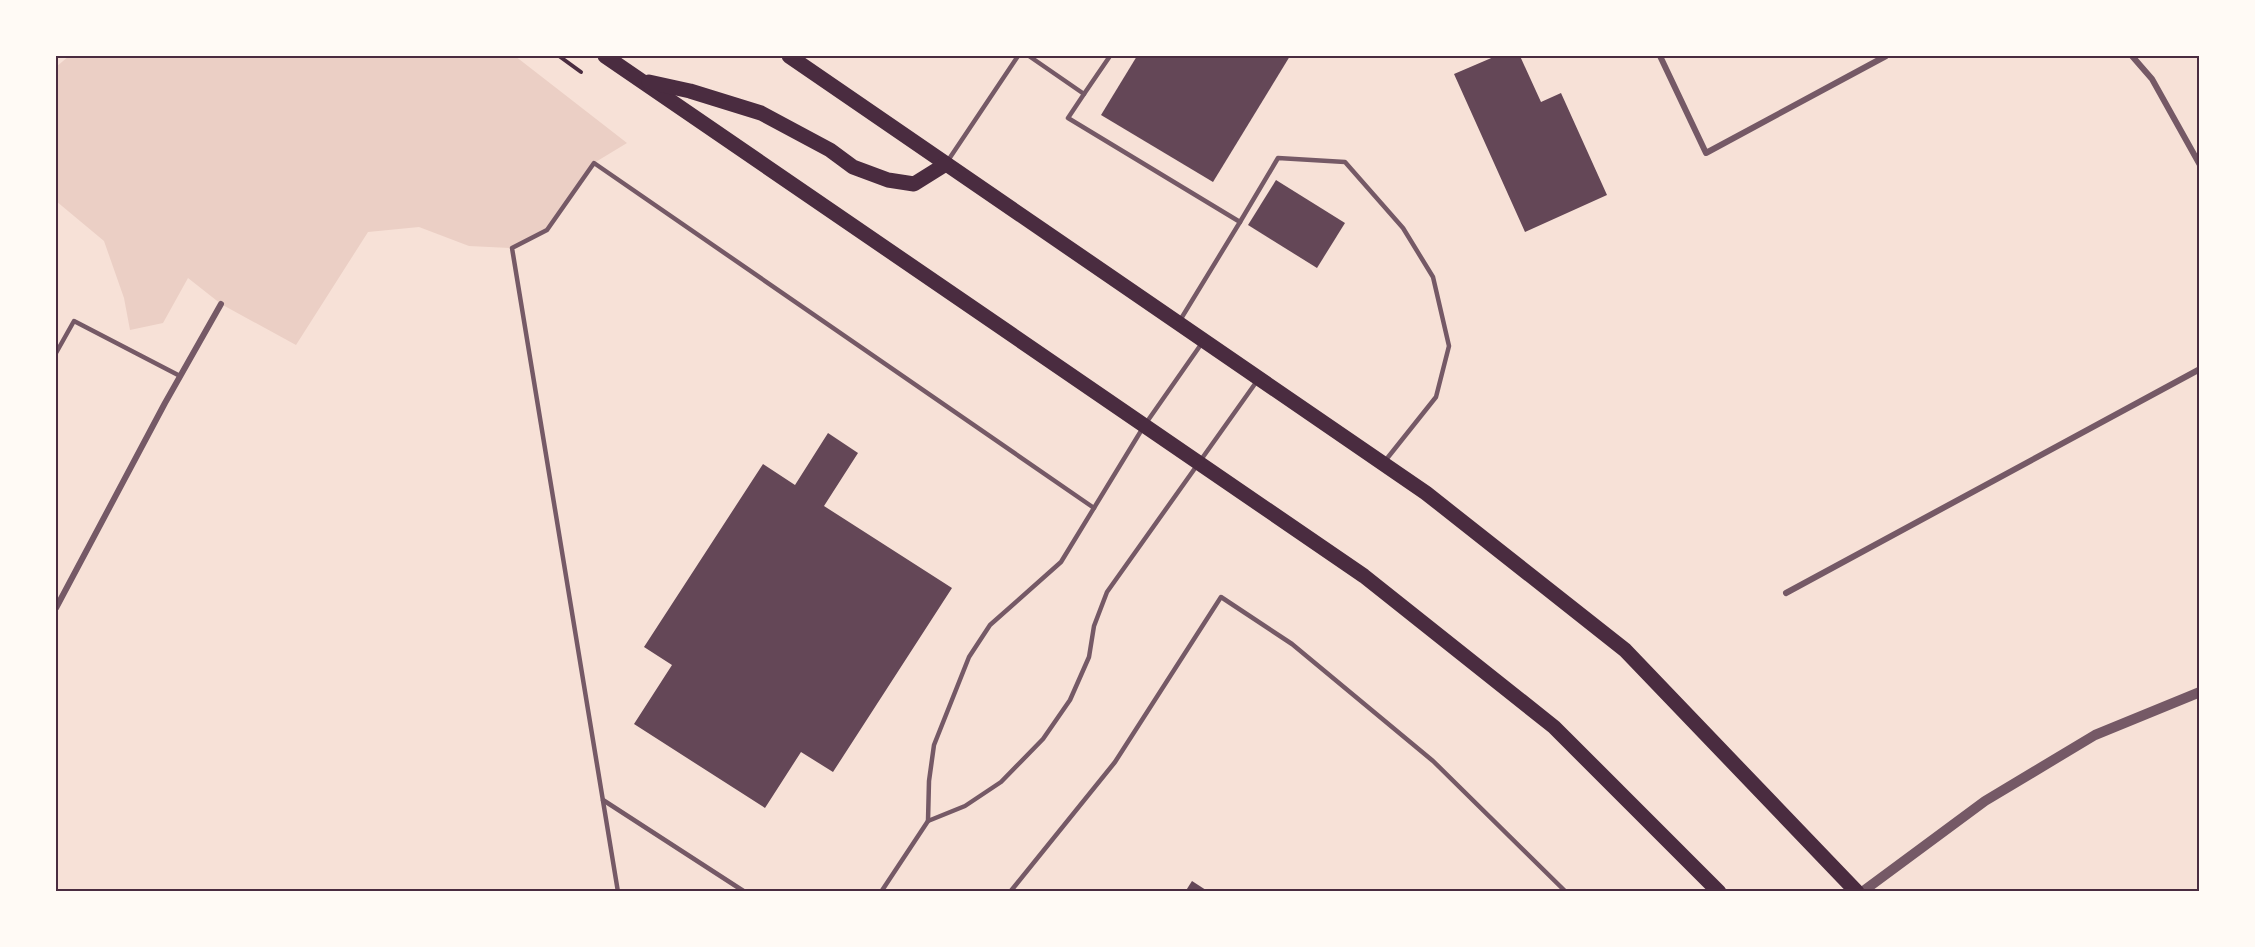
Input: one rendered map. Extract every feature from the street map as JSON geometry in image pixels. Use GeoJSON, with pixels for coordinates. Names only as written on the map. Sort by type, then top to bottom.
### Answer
{"type":"FeatureCollection","features":[{"type":"Feature","properties":{"kind":"main road"},"geometry":{"type":"LineString","coordinates":[[605,56],[1364,576],[1554,727],[1719,891]]}},
{"type":"Feature","properties":{"kind":"main road"},"geometry":{"type":"LineString","coordinates":[[789,56],[1426,493],[1625,650],[1857,891]]}},
{"type":"Feature","properties":{"kind":"main road"},"geometry":{"type":"LineString","coordinates":[[640,80],[690,91],[761,113],[820,145],[853,167],[888,180],[914,184],[946,164]]}},
{"type":"Feature","properties":{"kind":"street"},"geometry":{"type":"LineString","coordinates":[[1660,56],[1706,153],[1886,56]]}},
{"type":"Feature","properties":{"kind":"street"},"geometry":{"type":"LineString","coordinates":[[2132,56],[2152,79],[2199,165]]}},
{"type":"Feature","properties":{"kind":"street"},"geometry":{"type":"LineString","coordinates":[[56,609],[59,594],[221,304]]}},
{"type":"Feature","properties":{"kind":"street"},"geometry":{"type":"LineString","coordinates":[[1786,593],[2199,369]]}},
{"type":"Feature","properties":{"kind":"street"},"geometry":{"type":"LineString","coordinates":[[1862,891],[1985,801],[2095,735],[2199,692]]}},
{"type":"Feature","properties":{"kind":"lane"},"geometry":{"type":"LineString","coordinates":[[946,164],[1018,56]]}},
{"type":"Feature","properties":{"kind":"lane"},"geometry":{"type":"LineString","coordinates":[[1029,56],[1084,94]]}},
{"type":"Feature","properties":{"kind":"lane"},"geometry":{"type":"LineString","coordinates":[[1110,56],[1068,118],[1240,222]]}},
{"type":"Feature","properties":{"kind":"lane"},"geometry":{"type":"LineString","coordinates":[[1179,324],[1278,158],[1345,162],[1403,228],[1433,277],[1449,346],[1436,397],[1383,464]]}},
{"type":"Feature","properties":{"kind":"lane"},"geometry":{"type":"LineString","coordinates":[[618,891],[512,248],[547,230],[594,163],[1094,508]]}},
{"type":"Feature","properties":{"kind":"lane"},"geometry":{"type":"LineString","coordinates":[[56,353],[74,321],[180,376]]}},
{"type":"Feature","properties":{"kind":"lane"},"geometry":{"type":"LineString","coordinates":[[881,891],[928,821],[929,781],[934,745],[969,657],[990,625],[1061,562],[1144,426],[1203,341]]}},
{"type":"Feature","properties":{"kind":"lane"},"geometry":{"type":"LineString","coordinates":[[928,821],[965,806],[1000,782],[1043,739],[1070,700],[1089,657],[1094,626],[1107,592],[1258,378]]}},
{"type":"Feature","properties":{"kind":"lane"},"geometry":{"type":"LineString","coordinates":[[1010,891],[1115,762],[1221,597],[1292,644],[1433,761],[1566,891]]}},
{"type":"Feature","properties":{"kind":"lane"},"geometry":{"type":"LineString","coordinates":[[603,800],[745,891]]}},
{"type":"Feature","properties":{"kind":"shaded area"},"geometry":{"type":"Polygon","coordinates":[[[69,56],[515,56],[627,143],[594,163],[547,230],[512,248],[469,246],[419,227],[368,232],[296,345],[221,304],[188,278],[163,323],[130,330],[124,298],[104,241],[56,201],[56,67],[69,56]]]}},
{"type":"Feature","properties":{"kind":"building"},"geometry":{"type":"Polygon","coordinates":[[[1137,56],[1290,56],[1213,182],[1101,115],[1137,56]]]}},
{"type":"Feature","properties":{"kind":"building"},"geometry":{"type":"Polygon","coordinates":[[[1496,56],[1520,56],[1541,102],[1561,93],[1607,195],[1525,232],[1454,74],[1496,56]]]}},
{"type":"Feature","properties":{"kind":"building"},"geometry":{"type":"Polygon","coordinates":[[[1276,180],[1345,223],[1317,268],[1248,225],[1276,180]]]}},
{"type":"Feature","properties":{"kind":"building"},"geometry":{"type":"Polygon","coordinates":[[[828,433],[858,453],[824,506],[952,588],[833,772],[801,752],[765,808],[634,724],[672,665],[644,647],[763,464],[795,485],[828,433]]]}},
{"type":"Feature","properties":{"kind":"building"},"geometry":{"type":"Polygon","coordinates":[[[1192,881],[1209,892],[1185,892],[1192,881]]]}}]}
